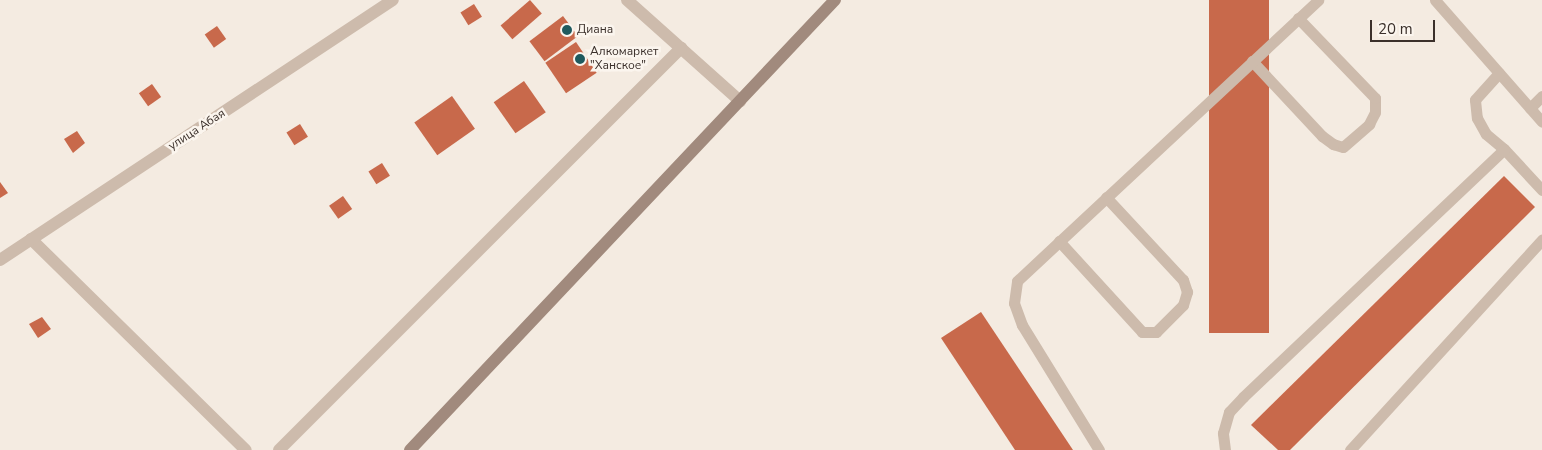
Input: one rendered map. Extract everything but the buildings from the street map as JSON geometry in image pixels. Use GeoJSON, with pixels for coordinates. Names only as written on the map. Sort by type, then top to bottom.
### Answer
{"type":"FeatureCollection","features":[{"type":"Feature","properties":{"kind":"main road"},"geometry":{"type":"LineString","coordinates":[[410,450],[835,0]]}},
{"type":"Feature","properties":{"kind":"street","name":"улица Абая"},"geometry":{"type":"LineString","coordinates":[[0,260],[393,0]]}},
{"type":"Feature","properties":{"kind":"street"},"geometry":{"type":"LineString","coordinates":[[627,0],[740,101]]}},
{"type":"Feature","properties":{"kind":"street"},"geometry":{"type":"LineString","coordinates":[[279,450],[681,48]]}},
{"type":"Feature","properties":{"kind":"street"},"geometry":{"type":"LineString","coordinates":[[31,239],[246,450]]}},
{"type":"Feature","properties":{"kind":"lane"},"geometry":{"type":"LineString","coordinates":[[1098,450],[1022,325],[1014,303],[1017,281],[1318,0]]}},
{"type":"Feature","properties":{"kind":"lane"},"geometry":{"type":"LineString","coordinates":[[1435,0],[1542,122]]}},
{"type":"Feature","properties":{"kind":"lane"},"geometry":{"type":"LineString","coordinates":[[1252,61],[1322,136],[1333,144],[1343,147],[1369,124],[1375,112],[1375,98],[1298,18]]}},
{"type":"Feature","properties":{"kind":"lane"},"geometry":{"type":"LineString","coordinates":[[1500,73],[1475,100],[1477,118],[1486,134],[1504,149],[1542,190]]}},
{"type":"Feature","properties":{"kind":"lane"},"geometry":{"type":"LineString","coordinates":[[1530,108],[1542,96]]}},
{"type":"Feature","properties":{"kind":"lane"},"geometry":{"type":"LineString","coordinates":[[1225,450],[1223,432],[1229,412],[1504,149]]}},
{"type":"Feature","properties":{"kind":"lane"},"geometry":{"type":"LineString","coordinates":[[1059,241],[1142,332],[1156,332],[1183,305],[1187,292],[1183,280],[1106,197]]}},
{"type":"Feature","properties":{"kind":"lane"},"geometry":{"type":"LineString","coordinates":[[1350,450],[1542,240]]}},
{"type":"Feature","properties":{"kind":"place","name":"Диана"},"geometry":{"type":"Point","coordinates":[567,30]}},
{"type":"Feature","properties":{"kind":"place","name":"Алкомаркет \"Ханское\""},"geometry":{"type":"Point","coordinates":[580,59]}}]}
